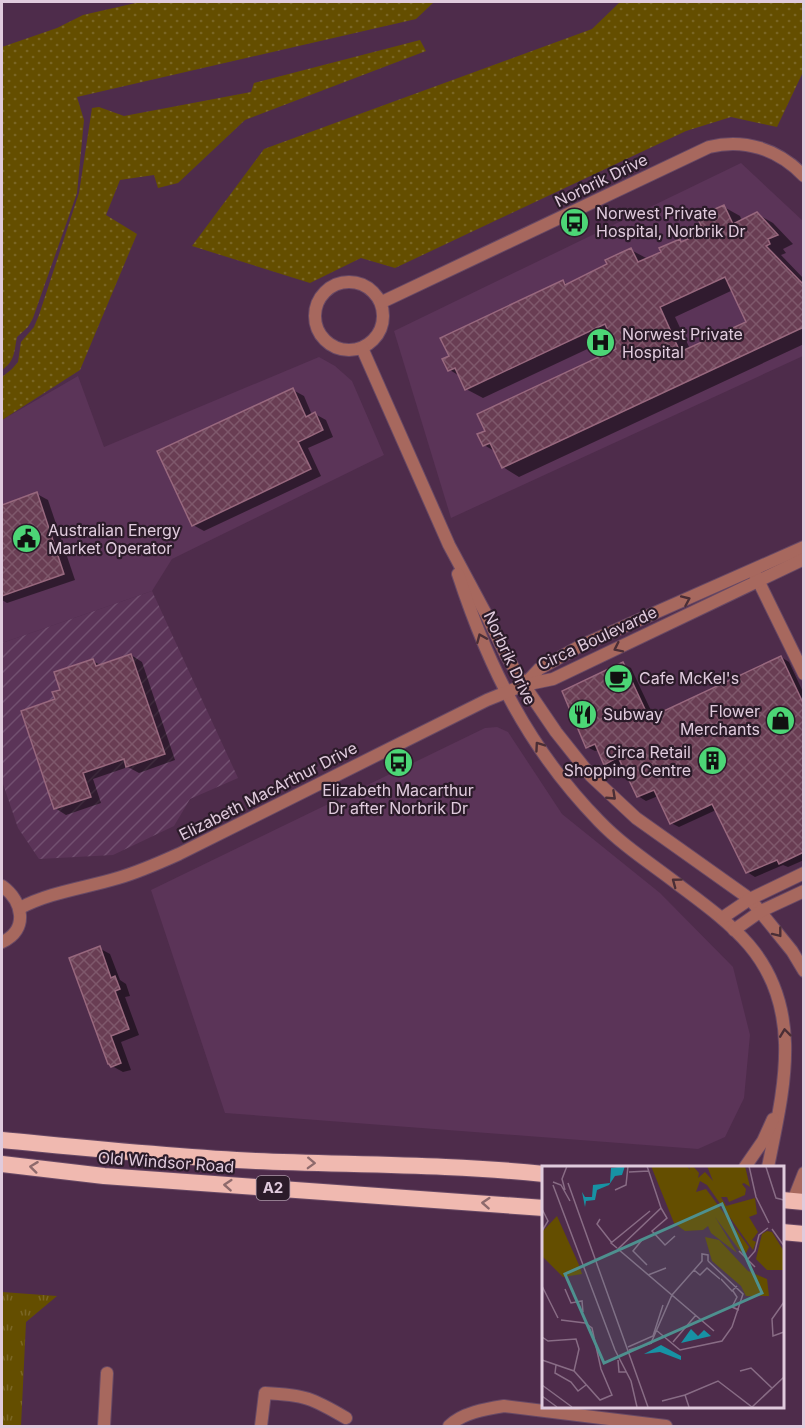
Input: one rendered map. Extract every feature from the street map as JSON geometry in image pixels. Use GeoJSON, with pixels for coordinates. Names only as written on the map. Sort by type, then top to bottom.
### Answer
{"type":"FeatureCollection","features":[{"type":"Feature","properties":{"kind":"highway","name":"Old Windsor Road"},"geometry":{"type":"LineString","coordinates":[[2,1140],[153,1155],[542,1173]]}},
{"type":"Feature","properties":{"kind":"highway","name":"Old Windsor Road"},"geometry":{"type":"LineString","coordinates":[[2,1164],[104,1176],[542,1208]]}},
{"type":"Feature","properties":{"kind":"highway"},"geometry":{"type":"LineString","coordinates":[[784,1232],[804,1234]]}},
{"type":"Feature","properties":{"kind":"street","name":"Norbrik Drive"},"geometry":{"type":"LineString","coordinates":[[382,302],[709,147],[730,144],[757,147],[783,158],[804,176]]}},
{"type":"Feature","properties":{"kind":"street"},"geometry":{"type":"LineString","coordinates":[[352,281],[362,284],[382,302],[383,318],[380,329],[374,339],[362,348],[341,350],[331,345],[320,335],[315,324],[314,312],[321,296],[334,285],[352,281]]}},
{"type":"Feature","properties":{"kind":"street","name":"Norbrik Drive"},"geometry":{"type":"LineString","coordinates":[[362,348],[449,545],[506,655],[571,752],[612,797],[636,818],[750,899],[792,951],[804,971]]}},
{"type":"Feature","properties":{"kind":"street","name":"Norbrik Drive"},"geometry":{"type":"LineString","coordinates":[[449,545],[473,621],[504,692],[561,777],[599,821],[624,844],[722,918],[750,946],[768,973],[779,1005],[787,1048],[783,1091],[768,1166]]}},
{"type":"Feature","properties":{"kind":"street","name":"Circa Boulevarde"},"geometry":{"type":"LineString","coordinates":[[524,685],[553,680],[756,575],[804,547]]}},
{"type":"Feature","properties":{"kind":"street","name":"Circa Boulevarde"},"geometry":{"type":"LineString","coordinates":[[524,685],[539,669],[580,646],[756,575],[804,559]]}},
{"type":"Feature","properties":{"kind":"street"},"geometry":{"type":"LineString","coordinates":[[756,575],[804,674]]}},
{"type":"Feature","properties":{"kind":"street","name":"Elizabeth MacArthur Drive"},"geometry":{"type":"LineString","coordinates":[[20,908],[36,899],[118,878],[179,854],[504,692],[524,685]]}},
{"type":"Feature","properties":{"kind":"street"},"geometry":{"type":"LineString","coordinates":[[722,918],[750,899],[804,873]]}},
{"type":"Feature","properties":{"kind":"street"},"geometry":{"type":"LineString","coordinates":[[2,886],[12,893],[20,908],[20,919],[14,933],[2,942]]}},
{"type":"Feature","properties":{"kind":"street"},"geometry":{"type":"LineString","coordinates":[[734,930],[761,911],[804,891]]}},
{"type":"Feature","properties":{"kind":"street"},"geometry":{"type":"LineString","coordinates":[[746,1166],[763,1141],[783,1091]]}},
{"type":"Feature","properties":{"kind":"street"},"geometry":{"type":"LineString","coordinates":[[790,1204],[804,1173]]}},
{"type":"Feature","properties":{"kind":"street"},"geometry":{"type":"LineString","coordinates":[[104,1426],[106,1373]]}},
{"type":"Feature","properties":{"kind":"street"},"geometry":{"type":"LineString","coordinates":[[261,1426],[265,1393],[308,1397],[346,1418]]}},
{"type":"Feature","properties":{"kind":"street"},"geometry":{"type":"LineString","coordinates":[[449,1426],[454,1421],[480,1410],[504,1406],[666,1426]]}},
{"type":"Feature","properties":{"kind":"shaded area","name":"Norwest Private Hospital"},"geometry":{"type":"Polygon","coordinates":[[[741,163],[803,221],[803,356],[451,518],[394,331],[741,163]]]}},
{"type":"Feature","properties":{"kind":"shaded area"},"geometry":{"type":"Polygon","coordinates":[[[319,357],[335,366],[352,381],[384,455],[172,559],[152,591],[2,643],[2,420],[78,376],[104,447],[319,357]]]}},
{"type":"Feature","properties":{"kind":"shaded area"},"geometry":{"type":"Polygon","coordinates":[[[152,591],[238,778],[190,799],[174,826],[113,855],[39,859],[18,828],[2,781],[2,643],[152,591]]]}},
{"type":"Feature","properties":{"kind":"shaded area"},"geometry":{"type":"Polygon","coordinates":[[[497,727],[508,732],[562,814],[660,893],[733,967],[750,1035],[744,1098],[725,1137],[698,1149],[225,1113],[151,890],[485,728],[497,727]]]}},
{"type":"Feature","properties":{"kind":"green space"},"geometry":{"type":"Polygon","coordinates":[[[140,2],[434,2],[416,19],[77,97],[84,120],[77,193],[33,318],[28,327],[17,337],[12,360],[2,370],[2,47],[57,28],[83,15],[140,2]]]}},
{"type":"Feature","properties":{"kind":"green space"},"geometry":{"type":"Polygon","coordinates":[[[620,2],[803,2],[803,72],[777,127],[731,117],[686,131],[395,268],[361,258],[310,283],[192,246],[264,149],[592,29],[620,2]]]}},
{"type":"Feature","properties":{"kind":"green space"},"geometry":{"type":"Polygon","coordinates":[[[420,40],[426,51],[245,120],[178,183],[158,188],[154,175],[120,180],[106,215],[137,234],[80,370],[2,420],[2,377],[18,362],[21,342],[34,327],[39,315],[79,193],[92,108],[99,107],[124,116],[251,92],[254,83],[420,40]]]}},
{"type":"Feature","properties":{"kind":"green space"},"geometry":{"type":"Polygon","coordinates":[[[2,1292],[57,1296],[26,1322],[21,1426],[2,1426],[2,1292]]]}},
{"type":"Feature","properties":{"kind":"building"},"geometry":{"type":"Polygon","coordinates":[[[724,205],[733,224],[757,212],[778,235],[768,239],[770,244],[766,246],[804,285],[804,327],[502,468],[490,443],[483,446],[477,434],[485,431],[477,414],[616,349],[605,324],[465,390],[455,368],[448,371],[442,359],[449,356],[440,338],[563,280],[565,285],[607,264],[605,260],[631,248],[638,262],[661,252],[659,248],[704,232],[697,217],[724,205]],[[725,277],[660,307],[680,352],[746,322],[725,277]]]}},
{"type":"Feature","properties":{"kind":"building"},"geometry":{"type":"Polygon","coordinates":[[[293,388],[306,417],[315,412],[323,430],[298,442],[311,469],[192,526],[157,451],[293,388]]]}},
{"type":"Feature","properties":{"kind":"building","name":"Australian Energy Market Operator"},"geometry":{"type":"Polygon","coordinates":[[[37,492],[64,574],[2,596],[2,505],[37,492]]]}},
{"type":"Feature","properties":{"kind":"building"},"geometry":{"type":"Polygon","coordinates":[[[131,654],[165,754],[126,767],[124,759],[83,773],[91,797],[54,809],[21,711],[55,699],[52,692],[60,690],[54,672],[93,659],[96,666],[131,654]]]}},
{"type":"Feature","properties":{"kind":"building","name":"Circa Retail Shopping Centre"},"geometry":{"type":"Polygon","coordinates":[[[781,656],[804,705],[804,852],[779,864],[777,860],[746,873],[712,804],[670,824],[654,790],[637,797],[618,757],[604,765],[595,744],[586,748],[562,691],[623,662],[649,718],[781,656]]]}},
{"type":"Feature","properties":{"kind":"building"},"geometry":{"type":"Polygon","coordinates":[[[100,946],[111,978],[115,976],[120,989],[115,991],[129,1029],[111,1036],[121,1063],[111,1067],[69,958],[100,946]]]}},
{"type":"Feature","properties":{"kind":"place","name":"Norwest Private Hospital, Norbrik Dr"},"geometry":{"type":"Point","coordinates":[575,222]}},
{"type":"Feature","properties":{"kind":"place","name":"Norwest Private Hospital"},"geometry":{"type":"Point","coordinates":[601,343]}},
{"type":"Feature","properties":{"kind":"place","name":"Australian Energy Market Operator"},"geometry":{"type":"Point","coordinates":[27,539]}},
{"type":"Feature","properties":{"kind":"place","name":"Cafe McKel's"},"geometry":{"type":"Point","coordinates":[618,678]}},
{"type":"Feature","properties":{"kind":"place","name":"Subway"},"geometry":{"type":"Point","coordinates":[582,714]}},
{"type":"Feature","properties":{"kind":"place","name":"Flower Merchants"},"geometry":{"type":"Point","coordinates":[781,720]}},
{"type":"Feature","properties":{"kind":"place","name":"Circa Retail Shopping Centre"},"geometry":{"type":"Point","coordinates":[712,761]}},
{"type":"Feature","properties":{"kind":"place","name":"Elizabeth Macarthur Dr after Norbrik Dr"},"geometry":{"type":"Point","coordinates":[398,762]}}]}
